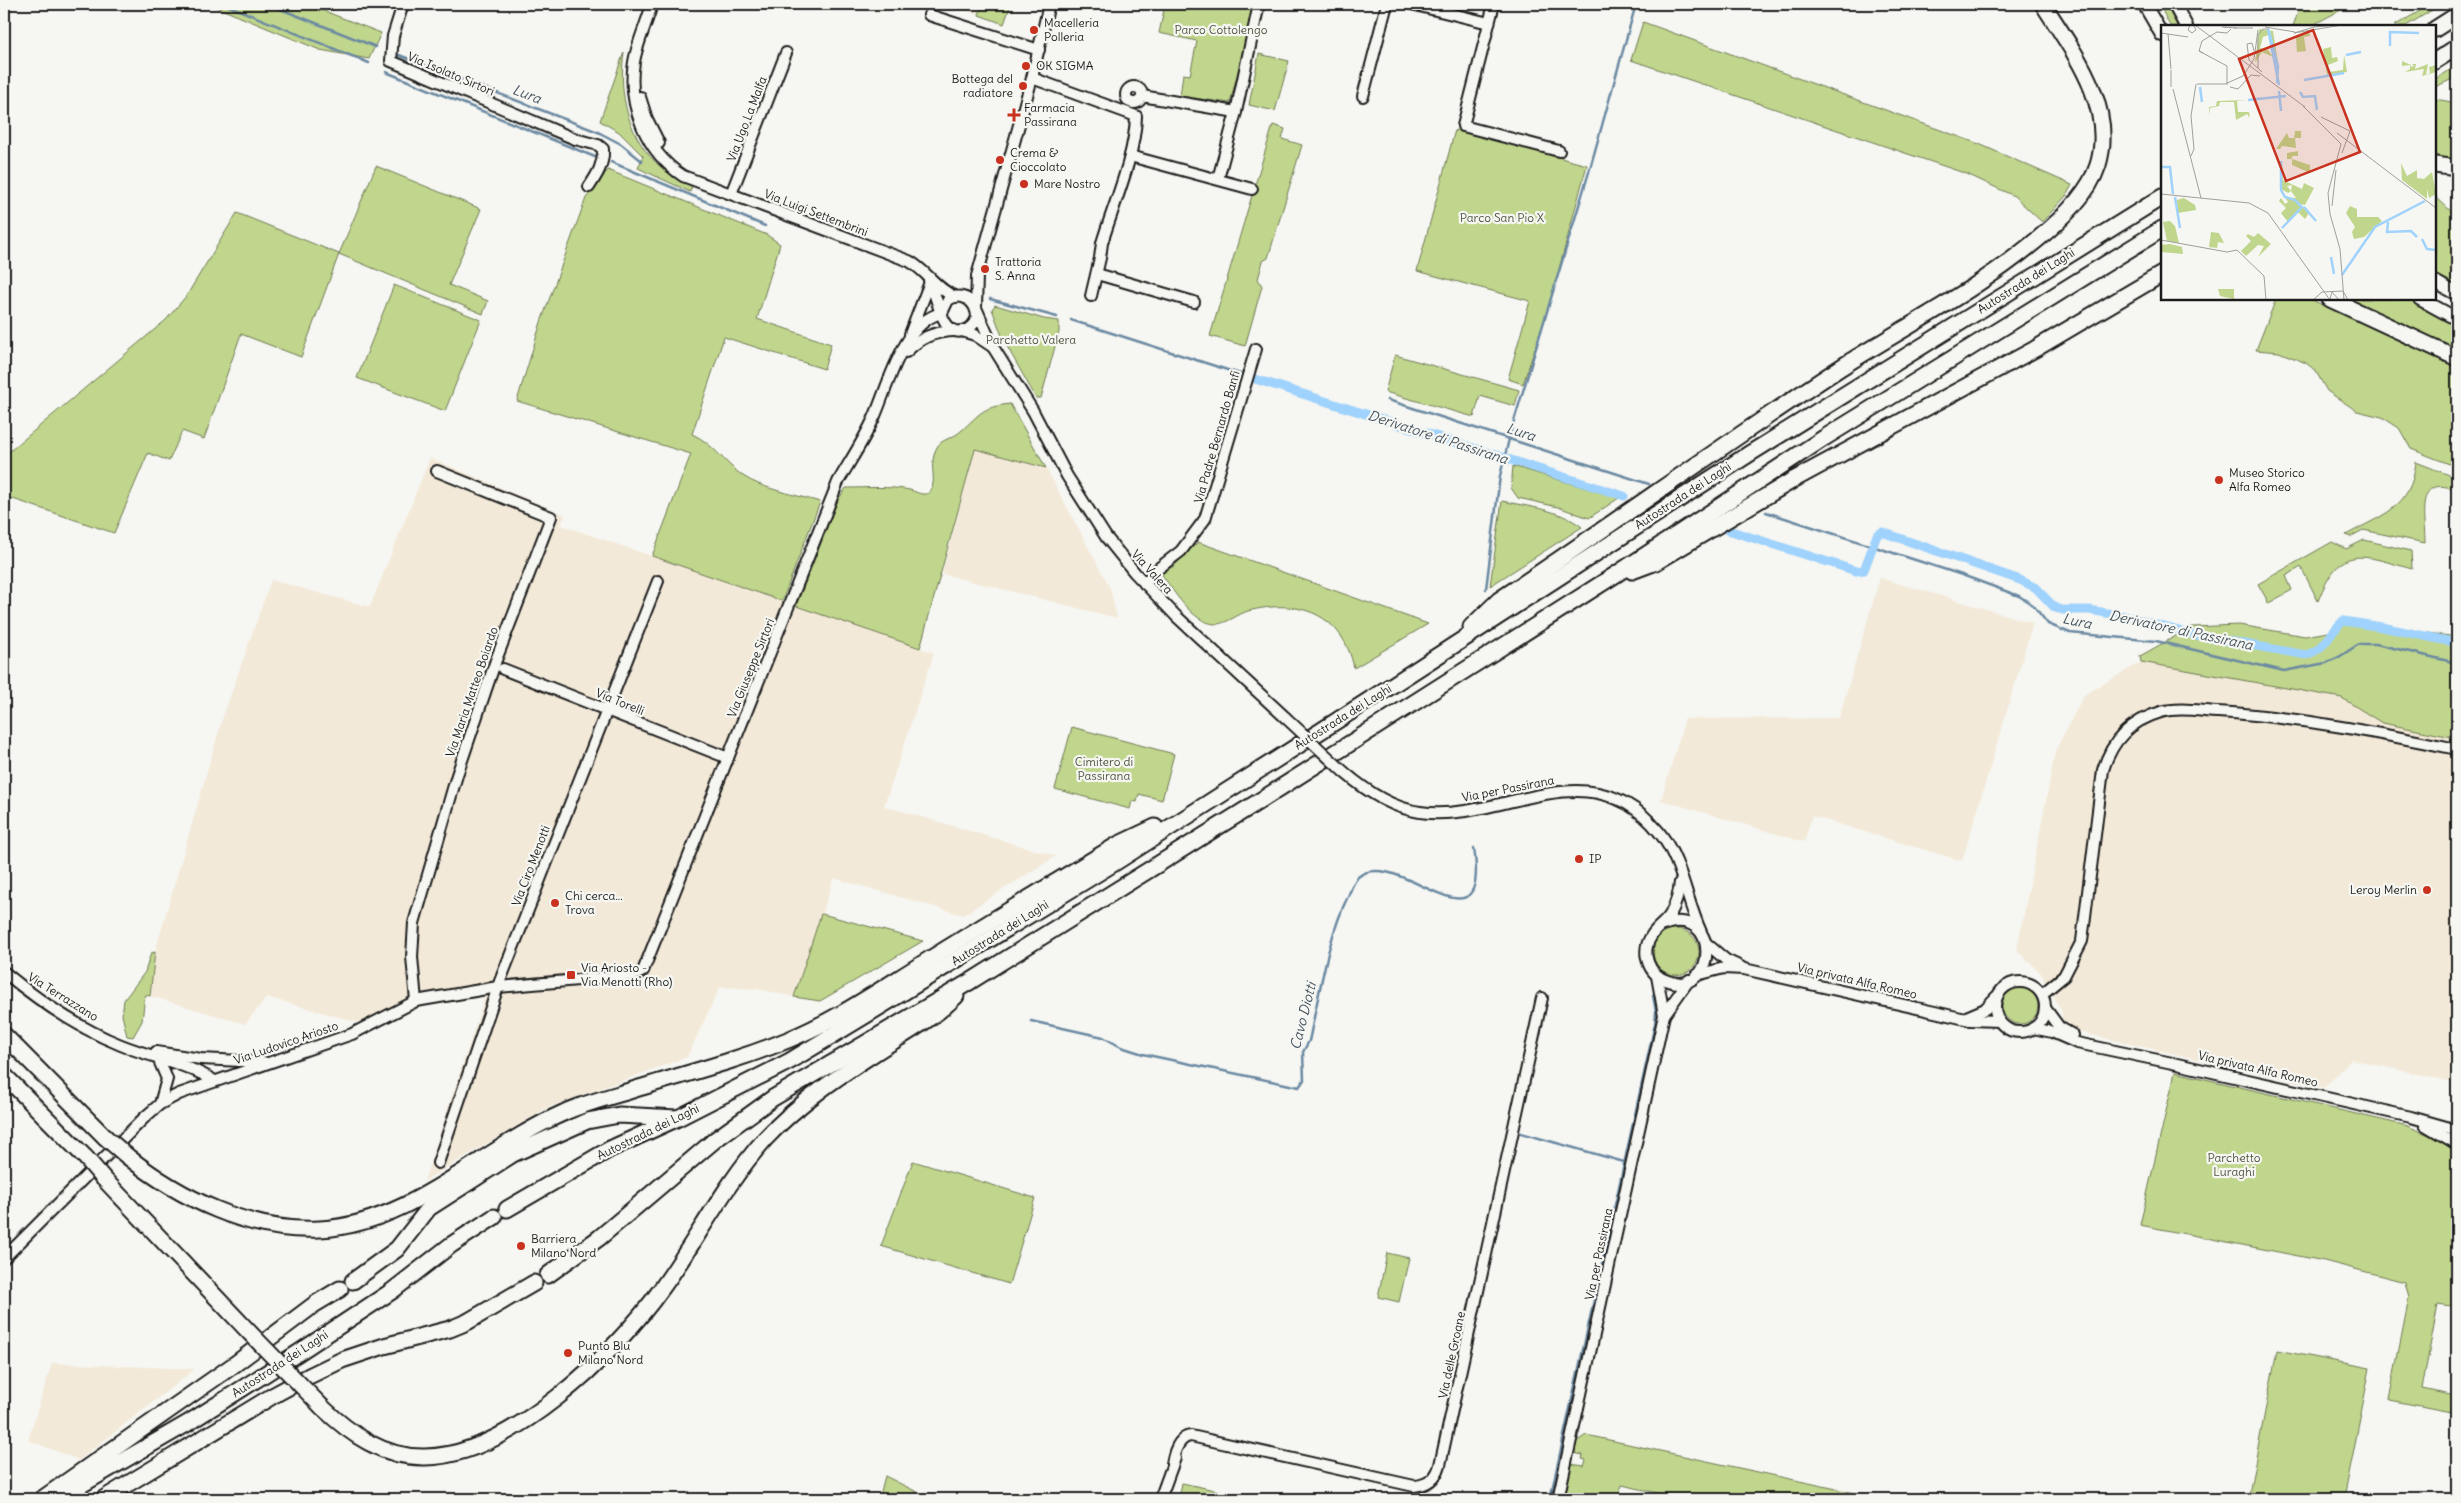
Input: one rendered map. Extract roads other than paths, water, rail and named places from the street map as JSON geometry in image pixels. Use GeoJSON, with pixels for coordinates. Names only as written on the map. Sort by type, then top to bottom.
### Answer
{"type":"FeatureCollection","features":[{"type":"Feature","properties":{"kind":"highway"},"geometry":{"type":"LineString","coordinates":[[1446,651],[1499,600],[1840,368],[1976,284],[2022,252],[2073,205],[2088,186],[2098,166],[2103,146],[2102,126],[2097,101],[2080,63],[2043,4]]}},
{"type":"Feature","properties":{"kind":"highway"},"geometry":{"type":"LineString","coordinates":[[2436,28],[2457,15]]}},
{"type":"Feature","properties":{"kind":"highway"},"geometry":{"type":"LineString","coordinates":[[2436,60],[2457,47]]}},
{"type":"Feature","properties":{"kind":"highway"},"geometry":{"type":"LineString","coordinates":[[2436,165],[2457,168]]}},
{"type":"Feature","properties":{"kind":"highway","name":"Autostrada dei Laghi"},"geometry":{"type":"LineString","coordinates":[[507,1209],[610,1149],[678,1118],[806,1051],[1116,862],[1196,808],[1446,651],[1749,454],[2161,197]]}},
{"type":"Feature","properties":{"kind":"highway","name":"Autostrada dei Laghi"},"geometry":{"type":"LineString","coordinates":[[548,1275],[599,1238],[744,1117],[862,1044],[971,981],[1411,706],[1824,438],[2161,230]]}},
{"type":"Feature","properties":{"kind":"highway"},"geometry":{"type":"LineString","coordinates":[[1615,575],[1636,570],[1656,562],[1793,480],[2036,349],[2161,275]]}},
{"type":"Feature","properties":{"kind":"highway"},"geometry":{"type":"LineString","coordinates":[[2112,305],[2161,280]]}},
{"type":"Feature","properties":{"kind":"highway"},"geometry":{"type":"LineString","coordinates":[[2332,300],[2457,358]]}},
{"type":"Feature","properties":{"kind":"highway"},"geometry":{"type":"LineString","coordinates":[[4,1035],[126,1156],[153,1176],[183,1194],[247,1219],[280,1226],[318,1229],[368,1220],[419,1197],[530,1130],[564,1112],[770,1047],[815,1027],[1119,844],[1196,808]]}},
{"type":"Feature","properties":{"kind":"highway"},"geometry":{"type":"LineString","coordinates":[[4,1075],[86,1158],[250,1333],[342,1426],[376,1447],[408,1456],[440,1456],[470,1448],[528,1418],[591,1370],[638,1319],[662,1289],[725,1191],[765,1139],[805,1101],[830,1082],[940,1012],[971,981]]}},
{"type":"Feature","properties":{"kind":"highway"},"geometry":{"type":"LineString","coordinates":[[353,1281],[397,1249],[429,1208],[513,1154],[587,1121],[619,1116],[678,1118]]}},
{"type":"Feature","properties":{"kind":"highway","name":"Autostrada dei Laghi"},"geometry":{"type":"LineString","coordinates":[[57,1499],[188,1423],[290,1358],[392,1291],[451,1245],[494,1217]]}},
{"type":"Feature","properties":{"kind":"highway","name":"Autostrada dei Laghi"},"geometry":{"type":"LineString","coordinates":[[103,1499],[274,1395],[309,1376],[342,1360],[384,1346],[450,1329],[467,1322],[534,1283]]}},
{"type":"Feature","properties":{"kind":"highway"},"geometry":{"type":"LineString","coordinates":[[42,1499],[227,1369],[315,1304],[340,1289]]}},
{"type":"Feature","properties":{"kind":"main road"},"geometry":{"type":"LineString","coordinates":[[2144,4],[2161,33]]}},
{"type":"Feature","properties":{"kind":"main road"},"geometry":{"type":"LineString","coordinates":[[2154,4],[2164,25]]}},
{"type":"Feature","properties":{"kind":"main road"},"geometry":{"type":"LineString","coordinates":[[2174,4],[2186,25]]}},
{"type":"Feature","properties":{"kind":"main road"},"geometry":{"type":"LineString","coordinates":[[2179,4],[2187,25]]}},
{"type":"Feature","properties":{"kind":"main road"},"geometry":{"type":"LineString","coordinates":[[2436,283],[2457,294]]}},
{"type":"Feature","properties":{"kind":"main road"},"geometry":{"type":"LineString","coordinates":[[2422,300],[2457,319]]}},
{"type":"Feature","properties":{"kind":"street","name":"Via Isolato Sirtori"},"geometry":{"type":"LineString","coordinates":[[404,4],[393,36],[390,61],[575,139],[598,145],[603,149],[604,156],[602,165],[589,187]]}},
{"type":"Feature","properties":{"kind":"street","name":"Via Luigi Settembrini"},"geometry":{"type":"LineString","coordinates":[[652,4],[644,34],[639,80],[644,112],[661,145],[694,180],[909,262],[948,293],[957,296]]}},
{"type":"Feature","properties":{"kind":"street"},"geometry":{"type":"LineString","coordinates":[[928,278],[944,323],[958,331],[974,324],[977,276],[1032,78],[1049,4]]}},
{"type":"Feature","properties":{"kind":"street"},"geometry":{"type":"LineString","coordinates":[[1218,179],[1236,112],[1259,4]]}},
{"type":"Feature","properties":{"kind":"street"},"geometry":{"type":"LineString","coordinates":[[1363,96],[1387,4]]}},
{"type":"Feature","properties":{"kind":"street"},"geometry":{"type":"LineString","coordinates":[[1410,4],[1489,23]]}},
{"type":"Feature","properties":{"kind":"street"},"geometry":{"type":"LineString","coordinates":[[1494,4],[1462,126],[1559,151]]}},
{"type":"Feature","properties":{"kind":"street"},"geometry":{"type":"LineString","coordinates":[[929,14],[1039,50]]}},
{"type":"Feature","properties":{"kind":"street","name":"Via Ugo La Malfa"},"geometry":{"type":"LineString","coordinates":[[731,194],[786,53]]}},
{"type":"Feature","properties":{"kind":"street"},"geometry":{"type":"LineString","coordinates":[[1032,78],[1136,116]]}},
{"type":"Feature","properties":{"kind":"street"},"geometry":{"type":"LineString","coordinates":[[1116,108],[1133,100],[1236,112]]}},
{"type":"Feature","properties":{"kind":"street"},"geometry":{"type":"LineString","coordinates":[[1091,296],[1102,243],[1130,156],[1136,116],[1133,100]]}},
{"type":"Feature","properties":{"kind":"street"},"geometry":{"type":"LineString","coordinates":[[1130,156],[1252,189]]}},
{"type":"Feature","properties":{"kind":"street"},"geometry":{"type":"LineString","coordinates":[[1097,274],[1194,302]]}},
{"type":"Feature","properties":{"kind":"street"},"geometry":{"type":"LineString","coordinates":[[942,313],[948,300],[967,290],[977,276]]}},
{"type":"Feature","properties":{"kind":"street"},"geometry":{"type":"LineString","coordinates":[[906,344],[928,278]]}},
{"type":"Feature","properties":{"kind":"street"},"geometry":{"type":"LineString","coordinates":[[957,296],[970,300],[976,309]]}},
{"type":"Feature","properties":{"kind":"street","name":"Via Valera"},"geometry":{"type":"LineString","coordinates":[[976,309],[993,347],[1033,412],[1086,508],[1135,573],[1182,622],[1346,773]]}},
{"type":"Feature","properties":{"kind":"street","name":"Via Giuseppe Sirtori"},"geometry":{"type":"LineString","coordinates":[[635,975],[646,967],[838,482],[873,419],[906,344],[926,320],[942,313]]}},
{"type":"Feature","properties":{"kind":"street","name":"Via Valera"},"geometry":{"type":"LineString","coordinates":[[958,331],[975,335],[993,347]]}},
{"type":"Feature","properties":{"kind":"street","name":"Via Giuseppe Sirtori"},"geometry":{"type":"LineString","coordinates":[[894,369],[904,354],[916,342],[934,333],[958,331]]}},
{"type":"Feature","properties":{"kind":"street","name":"Via Padre Bernardo Banfi"},"geometry":{"type":"LineString","coordinates":[[1146,584],[1155,570],[1181,551],[1205,519],[1256,349]]}},
{"type":"Feature","properties":{"kind":"street","name":"Via Maria Matteo Boiardo"},"geometry":{"type":"LineString","coordinates":[[416,1001],[412,957],[416,916],[466,748],[496,660],[551,517],[436,470]]}},
{"type":"Feature","properties":{"kind":"street","name":"Via Padre Bernardo Banfi"},"geometry":{"type":"LineString","coordinates":[[1135,573],[1155,570]]}},
{"type":"Feature","properties":{"kind":"street","name":"Via Ciro Menotti"},"geometry":{"type":"LineString","coordinates":[[438,1163],[498,987],[658,581]]}},
{"type":"Feature","properties":{"kind":"street","name":"Via Torelli"},"geometry":{"type":"LineString","coordinates":[[503,669],[728,758]]}},
{"type":"Feature","properties":{"kind":"street"},"geometry":{"type":"LineString","coordinates":[[2042,994],[2064,976],[2082,941],[2102,770],[2113,745],[2129,727],[2163,711],[2227,712],[2371,731],[2457,749]]}},
{"type":"Feature","properties":{"kind":"street","name":"Via per Passirana"},"geometry":{"type":"LineString","coordinates":[[1346,773],[1380,798],[1405,809],[1421,812],[1446,813],[1561,791],[1594,793],[1613,798],[1632,808],[1659,831],[1670,847],[1680,873],[1689,907],[1700,932]]}},
{"type":"Feature","properties":{"kind":"street","name":"Via per Passirana"},"geometry":{"type":"LineString","coordinates":[[1663,925],[1677,900],[1680,873]]}},
{"type":"Feature","properties":{"kind":"street"},"geometry":{"type":"LineString","coordinates":[[1683,922],[1700,932],[1706,943],[1706,961],[1693,978],[1670,982],[1657,976],[1648,963],[1647,947],[1654,932],[1663,925],[1683,922]]}},
{"type":"Feature","properties":{"kind":"street","name":"Via privata Alfa Romeo"},"geometry":{"type":"LineString","coordinates":[[1706,943],[1726,960],[1744,969]]}},
{"type":"Feature","properties":{"kind":"street","name":"Via privata Alfa Romeo"},"geometry":{"type":"LineString","coordinates":[[1693,978],[1724,968],[1744,969],[1964,1018],[1999,1021]]}},
{"type":"Feature","properties":{"kind":"street","name":"Via Terrazzano"},"geometry":{"type":"LineString","coordinates":[[4,972],[48,1005],[83,1027],[122,1045],[140,1050],[201,1059],[272,1062]]}},
{"type":"Feature","properties":{"kind":"street","name":"Via Ludovico Ariosto"},"geometry":{"type":"LineString","coordinates":[[4,1258],[160,1104],[179,1094],[213,1080],[352,1034],[416,1001],[498,987],[635,975]]}},
{"type":"Feature","properties":{"kind":"street","name":"Via per Passirana"},"geometry":{"type":"LineString","coordinates":[[1558,1499],[1664,1014],[1657,976]]}},
{"type":"Feature","properties":{"kind":"street","name":"Via per Passirana"},"geometry":{"type":"LineString","coordinates":[[1664,1014],[1693,978]]}},
{"type":"Feature","properties":{"kind":"street"},"geometry":{"type":"LineString","coordinates":[[1964,1018],[1986,1008],[2003,988],[2019,981],[2032,984],[2042,994],[2045,1008],[2041,1019],[2033,1028],[2015,1031],[1999,1021],[1995,1009],[1997,997]]}},
{"type":"Feature","properties":{"kind":"street","name":"Via delle Groane"},"geometry":{"type":"LineString","coordinates":[[1160,1499],[1176,1449],[1191,1436],[1414,1486],[1426,1484],[1436,1477],[1440,1466],[1542,998]]}},
{"type":"Feature","properties":{"kind":"street","name":"Via privata Alfa Romeo"},"geometry":{"type":"LineString","coordinates":[[2045,1008],[2065,1031],[2098,1047]]}},
{"type":"Feature","properties":{"kind":"street","name":"Via privata Alfa Romeo"},"geometry":{"type":"LineString","coordinates":[[2033,1028],[2052,1032],[2077,1043],[2411,1117],[2457,1130]]}},
{"type":"Feature","properties":{"kind":"street","name":"Via Terrazzano"},"geometry":{"type":"LineString","coordinates":[[140,1050],[200,1073],[213,1080]]}},
{"type":"Feature","properties":{"kind":"street"},"geometry":{"type":"LineString","coordinates":[[158,1058],[167,1080],[160,1104]]}},
{"type":"Feature","properties":{"kind":"street"},"geometry":{"type":"LineString","coordinates":[[201,1059],[212,1064],[214,1070],[213,1080]]}},
{"type":"Feature","properties":{"kind":"street","name":"Via privata Alfa Romeo"},"geometry":{"type":"LineString","coordinates":[[2411,1117],[2457,1144]]}},
{"type":"Feature","properties":{"kind":"waterway"},"geometry":{"type":"LineString","coordinates":[[224,4],[369,63]]}},
{"type":"Feature","properties":{"kind":"waterway","name":"Lura"},"geometry":{"type":"LineString","coordinates":[[268,4],[376,47]]}},
{"type":"Feature","properties":{"kind":"waterway"},"geometry":{"type":"LineString","coordinates":[[1486,589],[1500,476],[1511,431],[1589,172],[1636,4]]}},
{"type":"Feature","properties":{"kind":"waterway","name":"Lura"},"geometry":{"type":"LineString","coordinates":[[399,55],[598,132],[621,144],[642,161]]}},
{"type":"Feature","properties":{"kind":"waterway"},"geometry":{"type":"LineString","coordinates":[[386,72],[595,157]]}},
{"type":"Feature","properties":{"kind":"waterway"},"geometry":{"type":"LineString","coordinates":[[611,162],[765,226]]}},
{"type":"Feature","properties":{"kind":"waterway"},"geometry":{"type":"LineString","coordinates":[[990,299],[1057,317]]}},
{"type":"Feature","properties":{"kind":"waterway"},"geometry":{"type":"LineString","coordinates":[[1071,320],[1240,374]]}},
{"type":"Feature","properties":{"kind":"waterway","name":"Derivatore di Passirana"},"geometry":{"type":"LineString","coordinates":[[1252,378],[1624,496]]}},
{"type":"Feature","properties":{"kind":"waterway","name":"Lura"},"geometry":{"type":"LineString","coordinates":[[1388,400],[1649,484]]}},
{"type":"Feature","properties":{"kind":"waterway","name":"Lura"},"geometry":{"type":"LineString","coordinates":[[1766,512],[1962,575],[2019,596],[2033,605],[2048,624],[2070,633],[2156,641],[2284,671],[2326,663],[2359,644],[2376,644],[2457,663]]}},
{"type":"Feature","properties":{"kind":"waterway","name":"Derivatore di Passirana"},"geometry":{"type":"LineString","coordinates":[[1728,530],[1856,571],[1864,570],[1877,535],[1882,532],[2020,580],[2036,588],[2055,608],[2063,610],[2089,610],[2124,616],[2190,634],[2306,655],[2323,645],[2343,621],[2457,643]]}},
{"type":"Feature","properties":{"kind":"waterway","name":"Cavo Diotti"},"geometry":{"type":"LineString","coordinates":[[1031,1021],[1103,1037],[1121,1047],[1143,1054],[1299,1087],[1304,1080],[1303,1052],[1309,1041],[1335,929],[1341,911],[1358,877],[1375,871],[1395,874],[1455,898],[1468,896],[1475,880],[1474,848]]}},
{"type":"Feature","properties":{"kind":"waterway"},"geometry":{"type":"LineString","coordinates":[[1550,1499],[1655,1024],[1656,1012],[1653,995]]}},
{"type":"Feature","properties":{"kind":"waterway"},"geometry":{"type":"LineString","coordinates":[[1521,1133],[1624,1162]]}},
{"type":"Feature","properties":{"kind":"place","name":"Macelleria Polleria"},"geometry":{"type":"Point","coordinates":[1034,30]}},
{"type":"Feature","properties":{"kind":"place","name":"OK SIGMA"},"geometry":{"type":"Point","coordinates":[1026,66]}},
{"type":"Feature","properties":{"kind":"place","name":"Bottega del radiatore"},"geometry":{"type":"Point","coordinates":[1023,86]}},
{"type":"Feature","properties":{"kind":"place","name":"Farmacia Passirana"},"geometry":{"type":"Point","coordinates":[1014,115]}},
{"type":"Feature","properties":{"kind":"place","name":"Crema & Cioccolato"},"geometry":{"type":"Point","coordinates":[1000,160]}},
{"type":"Feature","properties":{"kind":"place","name":"Mare Nostro"},"geometry":{"type":"Point","coordinates":[1024,184]}},
{"type":"Feature","properties":{"kind":"place","name":"Trattoria S. Anna"},"geometry":{"type":"Point","coordinates":[985,269]}},
{"type":"Feature","properties":{"kind":"place","name":"Museo Storico Alfa Romeo"},"geometry":{"type":"Point","coordinates":[2219,480]}},
{"type":"Feature","properties":{"kind":"place","name":"IP"},"geometry":{"type":"Point","coordinates":[1579,859]}},
{"type":"Feature","properties":{"kind":"place","name":"Leroy Merlin"},"geometry":{"type":"Point","coordinates":[2427,890]}},
{"type":"Feature","properties":{"kind":"place","name":"Chi cerca... Trova"},"geometry":{"type":"Point","coordinates":[555,903]}},
{"type":"Feature","properties":{"kind":"place","name":"Via Ariosto - Via Menotti (Rho)"},"geometry":{"type":"Point","coordinates":[571,975]}},
{"type":"Feature","properties":{"kind":"place","name":"Barriera Milano Nord"},"geometry":{"type":"Point","coordinates":[521,1246]}},
{"type":"Feature","properties":{"kind":"place","name":"Punto Blu Milano Nord"},"geometry":{"type":"Point","coordinates":[568,1353]}},
{"type":"Feature","properties":{"kind":"park label","name":"Parco Cottolengo"},"geometry":{"type":"Point","coordinates":[1221,30]}},
{"type":"Feature","properties":{"kind":"park label","name":"Parco San Pio X"},"geometry":{"type":"Point","coordinates":[1502,218]}},
{"type":"Feature","properties":{"kind":"park label","name":"Parchetto Valera"},"geometry":{"type":"Point","coordinates":[1031,340]}},
{"type":"Feature","properties":{"kind":"park label","name":"Cimitero di Passirana"},"geometry":{"type":"Point","coordinates":[1104,769]}},
{"type":"Feature","properties":{"kind":"park label","name":"Parchetto Luraghi"},"geometry":{"type":"Point","coordinates":[2234,1165]}}]}
